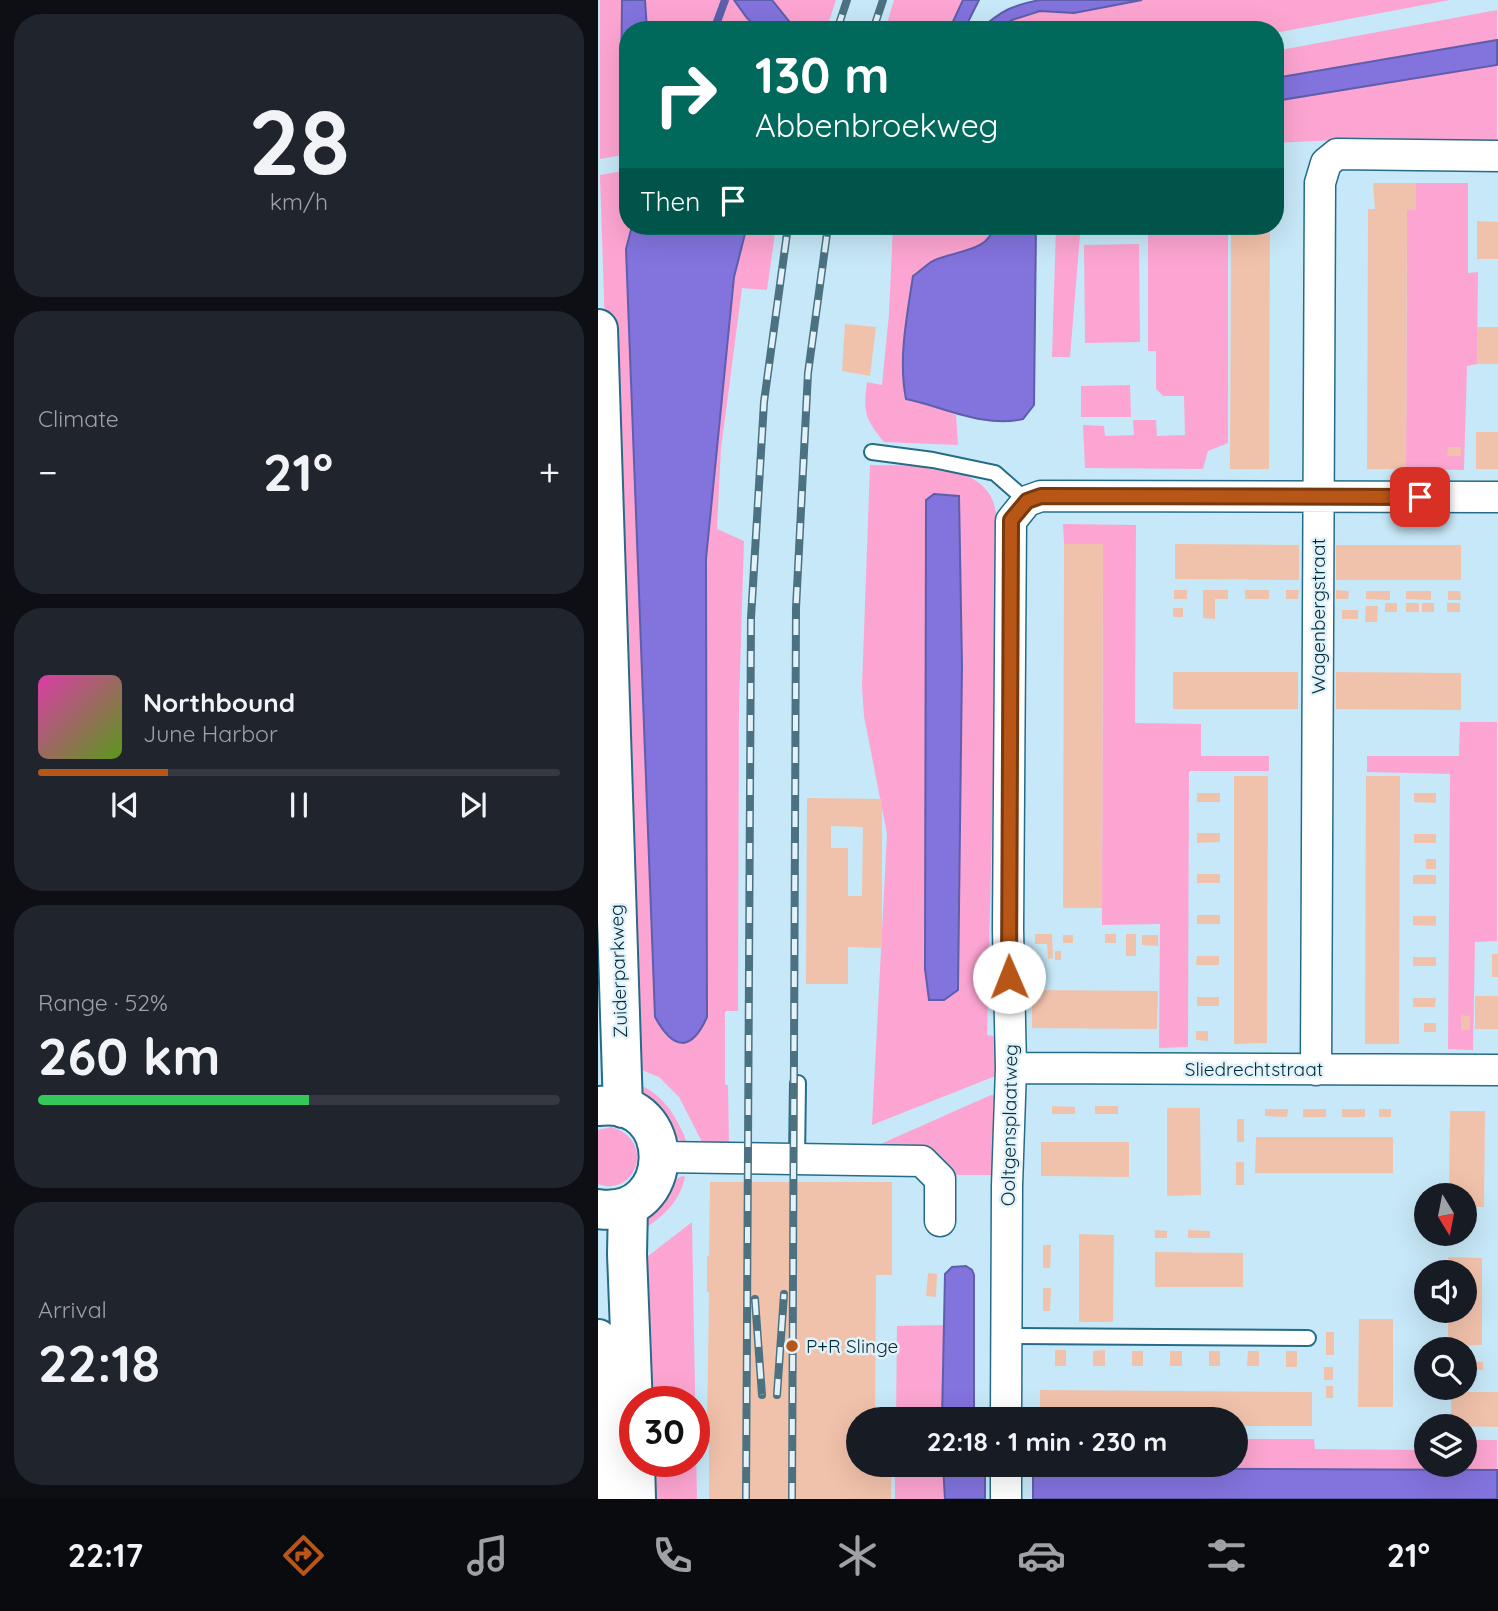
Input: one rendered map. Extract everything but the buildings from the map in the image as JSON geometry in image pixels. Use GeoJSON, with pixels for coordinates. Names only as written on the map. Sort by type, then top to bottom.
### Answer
{"type":"FeatureCollection","features":[{"type":"Feature","properties":{"kind":"main road","name":"Zuiderparkweg"},"geometry":{"type":"LineString","coordinates":[[598,330],[611,1107]]}},
{"type":"Feature","properties":{"kind":"main road"},"geometry":{"type":"LineString","coordinates":[[611,1107],[641,1117],[653,1131],[660,1157],[658,1172],[641,1198],[613,1207],[627,1254],[632,1386]]}},
{"type":"Feature","properties":{"kind":"main road"},"geometry":{"type":"LineString","coordinates":[[598,1339],[603,1499]]}},
{"type":"Feature","properties":{"kind":"main road"},"geometry":{"type":"LineString","coordinates":[[635,1477],[636,1499]]}},
{"type":"Feature","properties":{"kind":"street","name":"Wagenbergstraat"},"geometry":{"type":"LineString","coordinates":[[1316,1070],[1320,183],[1326,163],[1337,154],[1498,156]]}},
{"type":"Feature","properties":{"kind":"street"},"geometry":{"type":"LineString","coordinates":[[1027,501],[1041,496],[1498,497]]}},
{"type":"Feature","properties":{"kind":"street","name":"Ooltgensplaatweg"},"geometry":{"type":"LineString","coordinates":[[1006,1407],[1011,520],[1027,501]]}},
{"type":"Feature","properties":{"kind":"street","name":"Sliedrechtstraat"},"geometry":{"type":"LineString","coordinates":[[1010,1074],[1498,1070]]}},
{"type":"Feature","properties":{"kind":"street"},"geometry":{"type":"LineString","coordinates":[[660,1157],[922,1161],[940,1179],[940,1221]]}},
{"type":"Feature","properties":{"kind":"street"},"geometry":{"type":"LineString","coordinates":[[1006,1477],[1006,1499]]}},
{"type":"Feature","properties":{"kind":"lane"},"geometry":{"type":"LineString","coordinates":[[872,452],[933,460],[995,473],[1027,501]]}},
{"type":"Feature","properties":{"kind":"lane"},"geometry":{"type":"LineString","coordinates":[[798,1083],[798,1159]]}},
{"type":"Feature","properties":{"kind":"lane"},"geometry":{"type":"LineString","coordinates":[[1007,1336],[1308,1339]]}},
{"type":"Feature","properties":{"kind":"shaded area"},"geometry":{"type":"Polygon","coordinates":[[[600,0],[622,0],[622,21],[619,21],[619,156],[600,159],[600,0]]]}},
{"type":"Feature","properties":{"kind":"shaded area"},"geometry":{"type":"Polygon","coordinates":[[[622,0],[645,0],[646,21],[622,21],[622,0]]]}},
{"type":"Feature","properties":{"kind":"shaded area"},"geometry":{"type":"Polygon","coordinates":[[[645,0],[734,0],[750,21],[646,21],[645,0]]]}},
{"type":"Feature","properties":{"kind":"shaded area"},"geometry":{"type":"Polygon","coordinates":[[[734,0],[772,0],[789,21],[750,21],[734,0]]]}},
{"type":"Feature","properties":{"kind":"shaded area"},"geometry":{"type":"Polygon","coordinates":[[[772,0],[836,0],[829,21],[789,21],[772,0]]]}},
{"type":"Feature","properties":{"kind":"shaded area"},"geometry":{"type":"Polygon","coordinates":[[[894,0],[963,0],[953,21],[888,21],[894,0]]]}},
{"type":"Feature","properties":{"kind":"shaded area"},"geometry":{"type":"Polygon","coordinates":[[[963,0],[979,0],[968,21],[953,21],[963,0]]]}},
{"type":"Feature","properties":{"kind":"shaded area"},"geometry":{"type":"Polygon","coordinates":[[[1040,0],[1142,0],[1074,13],[1040,11],[1010,21],[990,21],[1022,4],[1040,0]]]}},
{"type":"Feature","properties":{"kind":"shaded area"},"geometry":{"type":"Polygon","coordinates":[[[1142,0],[1450,0],[1284,31],[1284,21],[1010,21],[1040,11],[1074,13],[1142,0]]]}},
{"type":"Feature","properties":{"kind":"shaded area"},"geometry":{"type":"Polygon","coordinates":[[[1497,10],[1497,40],[1284,76],[1284,49],[1497,10]]]}},
{"type":"Feature","properties":{"kind":"shaded area"},"geometry":{"type":"Polygon","coordinates":[[[1497,40],[1497,65],[1284,100],[1284,76],[1497,40]]]}},
{"type":"Feature","properties":{"kind":"shaded area"},"geometry":{"type":"Polygon","coordinates":[[[1497,65],[1497,143],[1358,139],[1284,143],[1284,100],[1497,65]]]}},
{"type":"Feature","properties":{"kind":"shaded area"},"geometry":{"type":"Polygon","coordinates":[[[619,172],[619,235],[630,235],[626,249],[655,1017],[734,277],[745,235],[775,235],[767,290],[742,288],[721,449],[717,529],[744,541],[739,707],[738,1011],[725,1011],[725,1085],[728,1085],[729,1144],[702,1142],[679,1097],[659,1077],[629,1065],[600,175],[619,172]]]}},
{"type":"Feature","properties":{"kind":"shaded area"},"geometry":{"type":"Polygon","coordinates":[[[1416,183],[1468,183],[1468,273],[1478,272],[1477,364],[1467,366],[1464,470],[1406,469],[1407,210],[1416,210],[1416,183]]]}},
{"type":"Feature","properties":{"kind":"shaded area"},"geometry":{"type":"Polygon","coordinates":[[[630,235],[745,235],[734,277],[706,559],[707,1017],[695,1037],[682,1043],[668,1036],[655,1017],[626,249],[630,235]]]}},
{"type":"Feature","properties":{"kind":"shaded area"},"geometry":{"type":"Polygon","coordinates":[[[893,235],[990,235],[979,246],[935,260],[913,276],[903,353],[906,399],[933,404],[956,415],[958,445],[884,442],[873,427],[867,415],[865,401],[867,382],[882,385],[893,235]]]}},
{"type":"Feature","properties":{"kind":"shaded area"},"geometry":{"type":"Polygon","coordinates":[[[990,235],[1036,235],[1034,405],[1023,419],[978,419],[906,399],[904,338],[913,276],[939,258],[968,250],[985,241],[990,235]]]}},
{"type":"Feature","properties":{"kind":"shaded area"},"geometry":{"type":"Polygon","coordinates":[[[1056,235],[1080,235],[1070,357],[1052,357],[1056,235]]]}},
{"type":"Feature","properties":{"kind":"shaded area"},"geometry":{"type":"Polygon","coordinates":[[[1148,235],[1228,235],[1228,443],[1208,451],[1203,469],[1085,468],[1083,425],[1104,426],[1105,436],[1134,435],[1133,420],[1156,420],[1157,436],[1185,435],[1184,396],[1163,396],[1156,389],[1156,351],[1148,351],[1148,235]]]}},
{"type":"Feature","properties":{"kind":"shaded area"},"geometry":{"type":"Polygon","coordinates":[[[1139,244],[1140,342],[1085,343],[1084,245],[1139,244]]]}},
{"type":"Feature","properties":{"kind":"shaded area"},"geometry":{"type":"Polygon","coordinates":[[[1130,385],[1131,417],[1081,417],[1081,386],[1130,385]]]}},
{"type":"Feature","properties":{"kind":"shaded area"},"geometry":{"type":"Polygon","coordinates":[[[870,465],[936,468],[969,477],[982,485],[991,497],[998,526],[987,1035],[997,1037],[998,1075],[872,1125],[887,834],[864,716],[862,687],[870,465]],[[958,496],[926,500],[925,878],[944,1000],[958,989],[962,666],[958,496]]]}},
{"type":"Feature","properties":{"kind":"shaded area"},"geometry":{"type":"Polygon","coordinates":[[[934,494],[959,496],[962,666],[958,990],[944,1000],[929,1000],[925,969],[926,500],[934,494]]]}},
{"type":"Feature","properties":{"kind":"shaded area"},"geometry":{"type":"Polygon","coordinates":[[[1063,524],[1136,525],[1135,723],[1201,724],[1201,756],[1269,756],[1269,771],[1189,771],[1188,1047],[1159,1048],[1160,924],[1102,925],[1103,545],[1064,544],[1063,524]]]}},
{"type":"Feature","properties":{"kind":"shaded area"},"geometry":{"type":"Polygon","coordinates":[[[1460,722],[1497,722],[1497,941],[1475,942],[1473,1050],[1448,1049],[1450,774],[1367,772],[1367,756],[1459,756],[1460,722]]]}},
{"type":"Feature","properties":{"kind":"shaded area"},"geometry":{"type":"Polygon","coordinates":[[[634,1083],[652,1092],[666,1105],[682,1131],[686,1140],[684,1142],[668,1134],[634,1083]]]}},
{"type":"Feature","properties":{"kind":"shaded area"},"geometry":{"type":"Polygon","coordinates":[[[991,1095],[997,1096],[1000,1175],[951,1175],[943,1161],[933,1154],[867,1150],[991,1095]]]}},
{"type":"Feature","properties":{"kind":"shaded area"},"geometry":{"type":"Polygon","coordinates":[[[611,1127],[625,1133],[637,1154],[631,1175],[623,1183],[612,1186],[598,1184],[598,1130],[611,1127]]]}},
{"type":"Feature","properties":{"kind":"shaded area"},"geometry":{"type":"Polygon","coordinates":[[[682,1176],[685,1177],[680,1193],[666,1212],[647,1227],[638,1223],[667,1185],[682,1176]]]}},
{"type":"Feature","properties":{"kind":"shaded area"},"geometry":{"type":"Polygon","coordinates":[[[692,1222],[695,1386],[647,1386],[643,1260],[692,1222]]]}},
{"type":"Feature","properties":{"kind":"shaded area"},"geometry":{"type":"Polygon","coordinates":[[[966,1266],[974,1275],[974,1407],[942,1407],[945,1274],[952,1267],[966,1266]]]}},
{"type":"Feature","properties":{"kind":"shaded area"},"geometry":{"type":"Polygon","coordinates":[[[945,1325],[942,1407],[896,1407],[897,1326],[945,1325]]]}},
{"type":"Feature","properties":{"kind":"shaded area"},"geometry":{"type":"Polygon","coordinates":[[[1248,1439],[1314,1439],[1315,1449],[1414,1450],[1414,1470],[1248,1469],[1248,1439]]]}},
{"type":"Feature","properties":{"kind":"shaded area"},"geometry":{"type":"Polygon","coordinates":[[[1477,1440],[1497,1440],[1497,1470],[1477,1470],[1477,1440]]]}},
{"type":"Feature","properties":{"kind":"shaded area"},"geometry":{"type":"Polygon","coordinates":[[[1248,1469],[1414,1470],[1414,1477],[1477,1477],[1477,1470],[1497,1470],[1497,1499],[1033,1499],[1033,1477],[1248,1477],[1248,1469]]]}},
{"type":"Feature","properties":{"kind":"shaded area"},"geometry":{"type":"Polygon","coordinates":[[[651,1477],[697,1477],[697,1499],[652,1499],[651,1477]]]}},
{"type":"Feature","properties":{"kind":"shaded area"},"geometry":{"type":"Polygon","coordinates":[[[895,1477],[944,1477],[945,1499],[895,1499],[895,1477]]]}},
{"type":"Feature","properties":{"kind":"shaded area"},"geometry":{"type":"Polygon","coordinates":[[[944,1477],[985,1477],[985,1499],[945,1499],[944,1477]]]}},
{"type":"Feature","properties":{"kind":"waterway"},"geometry":{"type":"LineString","coordinates":[[717,21],[725,0]]}},
{"type":"Feature","properties":{"kind":"railway"},"geometry":{"type":"LineString","coordinates":[[840,21],[847,0]]}},
{"type":"Feature","properties":{"kind":"railway"},"geometry":{"type":"LineString","coordinates":[[876,21],[883,0]]}},
{"type":"Feature","properties":{"kind":"railway"},"geometry":{"type":"LineString","coordinates":[[746,1499],[751,618],[764,402],[787,235]]}},
{"type":"Feature","properties":{"kind":"railway"},"geometry":{"type":"LineString","coordinates":[[792,1499],[796,608],[808,373],[827,235]]}},
{"type":"Feature","properties":{"kind":"railway"},"geometry":{"type":"LineString","coordinates":[[777,1395],[784,1294]]}},
{"type":"Feature","properties":{"kind":"railway"},"geometry":{"type":"LineString","coordinates":[[755,1299],[762,1395]]}},
{"type":"Feature","properties":{"kind":"place","name":"P+R Slinge"},"geometry":{"type":"Point","coordinates":[792,1346]}},
{"type":"Feature","properties":{"kind":"route"},"geometry":{"type":"LineString","coordinates":[[1009,977],[1011,520],[1027,501],[1041,496],[1420,497]]}}]}
